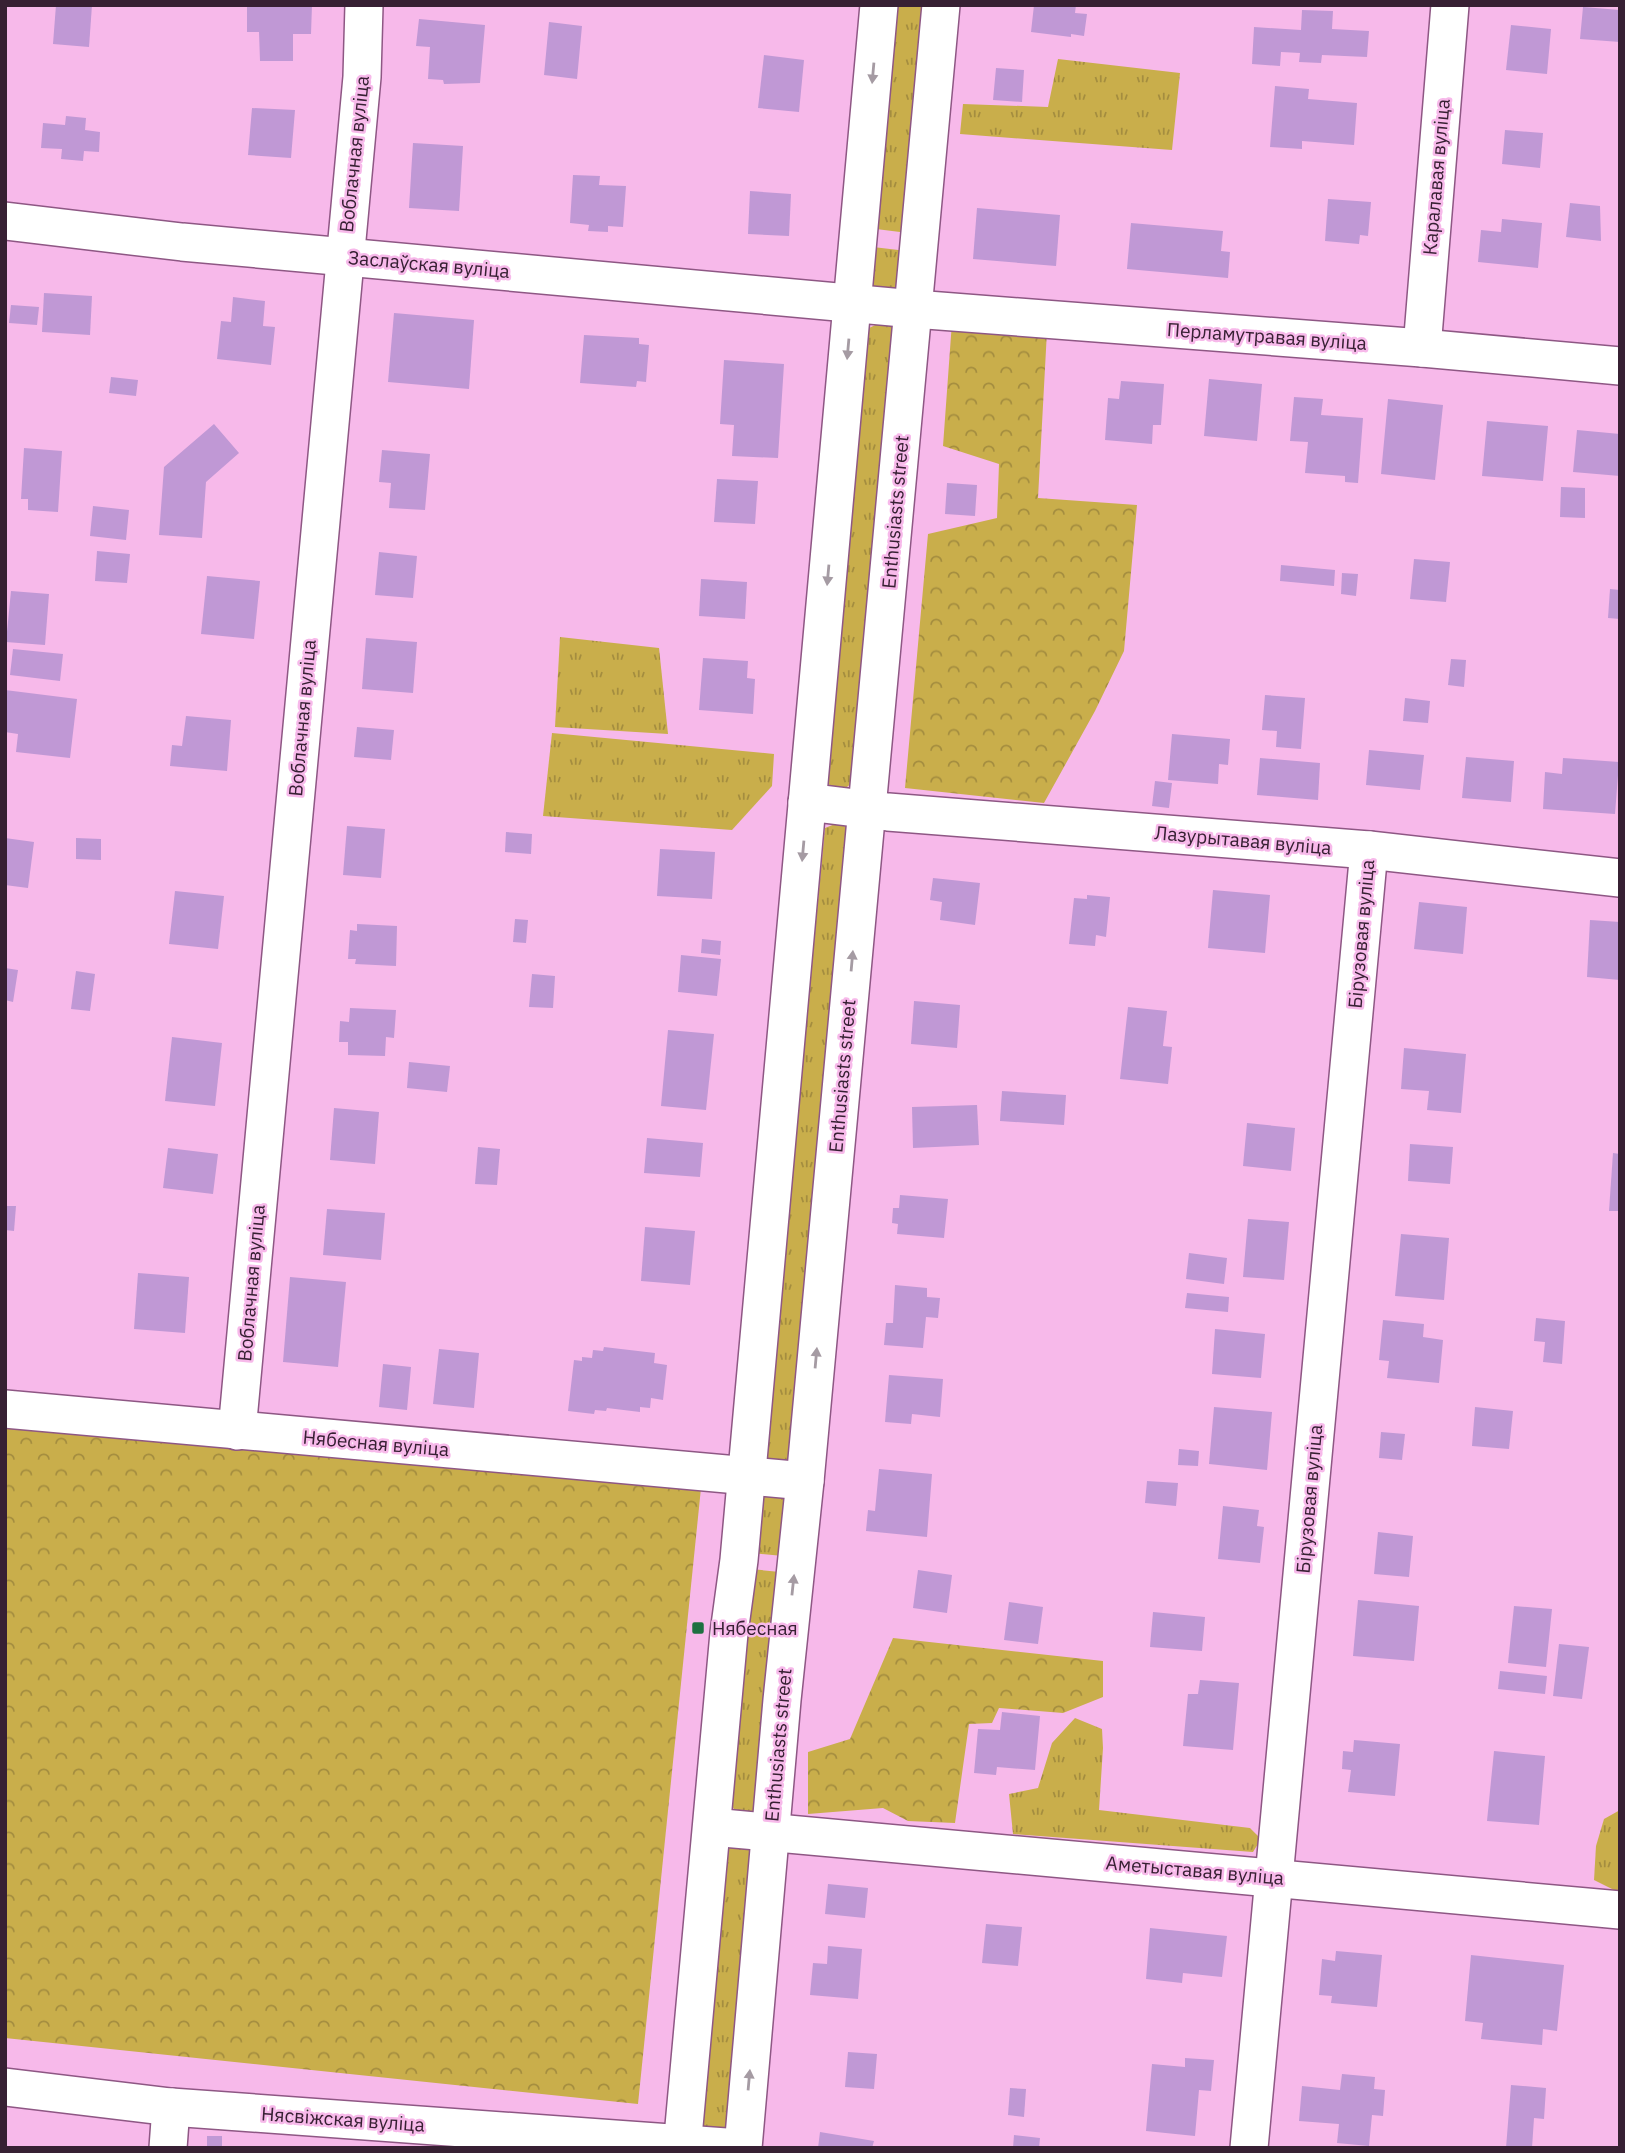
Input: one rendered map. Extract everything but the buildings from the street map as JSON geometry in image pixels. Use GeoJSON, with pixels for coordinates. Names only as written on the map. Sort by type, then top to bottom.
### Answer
{"type":"FeatureCollection","features":[{"type":"Feature","properties":{"kind":"street","name":"Воблачная вуліца"},"geometry":{"type":"LineString","coordinates":[[237,1431],[362,77],[365,5]]}},
{"type":"Feature","properties":{"kind":"street"},"geometry":{"type":"LineString","coordinates":[[682,2145],[729,1633],[739,1560],[879,5]]}},
{"type":"Feature","properties":{"kind":"street","name":"Enthusiasts street"},"geometry":{"type":"LineString","coordinates":[[741,2148],[941,5]]}},
{"type":"Feature","properties":{"kind":"street","name":"Каралавая вуліца"},"geometry":{"type":"LineString","coordinates":[[1422,348],[1450,5]]}},
{"type":"Feature","properties":{"kind":"street","name":"Заслаўская вуліца"},"geometry":{"type":"LineString","coordinates":[[5,221],[182,242],[914,309]]}},
{"type":"Feature","properties":{"kind":"street","name":"Перламутравая вуліца"},"geometry":{"type":"LineString","coordinates":[[914,309],[1620,366]]}},
{"type":"Feature","properties":{"kind":"street","name":"Лазурытавая вуліца"},"geometry":{"type":"LineString","coordinates":[[807,802],[888,812],[1369,850],[1620,878]]}},
{"type":"Feature","properties":{"kind":"street","name":"Бірузовая вуліца"},"geometry":{"type":"LineString","coordinates":[[1250,2148],[1369,850]]}},
{"type":"Feature","properties":{"kind":"street","name":"Нябесная вуліца"},"geometry":{"type":"LineString","coordinates":[[5,1409],[804,1481]]}},
{"type":"Feature","properties":{"kind":"street","name":"Аметыставая вуліца"},"geometry":{"type":"LineString","coordinates":[[712,1827],[1620,1910]]}},
{"type":"Feature","properties":{"kind":"street","name":"Нясвіжская вуліца"},"geometry":{"type":"LineString","coordinates":[[5,2087],[171,2107],[741,2148]]}},
{"type":"Feature","properties":{"kind":"street"},"geometry":{"type":"LineString","coordinates":[[168,2148],[171,2107]]}},
{"type":"Feature","properties":{"kind":"green space"},"geometry":{"type":"Polygon","coordinates":[[[895,5],[928,5],[908,233],[876,229],[895,5]]]}},
{"type":"Feature","properties":{"kind":"green space"},"geometry":{"type":"Polygon","coordinates":[[[1058,59],[1180,73],[1172,150],[960,134],[963,104],[1048,107],[1058,59]]]}},
{"type":"Feature","properties":{"kind":"green space"},"geometry":{"type":"Polygon","coordinates":[[[873,247],[907,251],[903,283],[895,292],[875,289],[870,285],[873,247]]]}},
{"type":"Feature","properties":{"kind":"green space"},"geometry":{"type":"Polygon","coordinates":[[[886,320],[900,331],[852,783],[838,794],[825,780],[869,328],[886,320]]]}},
{"type":"Feature","properties":{"kind":"green space"},"geometry":{"type":"Polygon","coordinates":[[[952,322],[1047,331],[1038,498],[1137,505],[1124,651],[1095,711],[1044,803],[905,788],[928,534],[997,518],[999,464],[943,446],[952,322]]]}},
{"type":"Feature","properties":{"kind":"green space"},"geometry":{"type":"Polygon","coordinates":[[[560,637],[659,648],[668,734],[555,727],[560,637]]]}},
{"type":"Feature","properties":{"kind":"green space"},"geometry":{"type":"Polygon","coordinates":[[[552,733],[774,754],[772,786],[732,830],[543,816],[552,733]]]}},
{"type":"Feature","properties":{"kind":"green space"},"geometry":{"type":"Polygon","coordinates":[[[840,822],[850,831],[791,1460],[784,1466],[764,1459],[825,828],[840,822]]]}},
{"type":"Feature","properties":{"kind":"green space"},"geometry":{"type":"Polygon","coordinates":[[[5,1424],[701,1488],[638,2104],[5,2038],[5,1424]]]}},
{"type":"Feature","properties":{"kind":"green space"},"geometry":{"type":"Polygon","coordinates":[[[758,1494],[789,1496],[783,1556],[752,1553],[758,1494]]]}},
{"type":"Feature","properties":{"kind":"green space"},"geometry":{"type":"Polygon","coordinates":[[[751,1569],[780,1572],[759,1805],[753,1814],[736,1812],[730,1803],[751,1569]]]}},
{"type":"Feature","properties":{"kind":"green space"},"geometry":{"type":"Polygon","coordinates":[[[893,1638],[1103,1661],[1103,1697],[1063,1713],[999,1708],[992,1723],[969,1724],[955,1823],[908,1821],[883,1808],[808,1814],[808,1752],[850,1739],[893,1638]]]}},
{"type":"Feature","properties":{"kind":"green space"},"geometry":{"type":"Polygon","coordinates":[[[1075,1718],[1102,1729],[1099,1810],[1250,1828],[1261,1839],[1253,1852],[1013,1834],[1009,1794],[1038,1788],[1052,1743],[1075,1718]]]}},
{"type":"Feature","properties":{"kind":"green space"},"geometry":{"type":"Polygon","coordinates":[[[1620,1810],[1620,1893],[1594,1880],[1596,1846],[1604,1819],[1620,1810]]]}},
{"type":"Feature","properties":{"kind":"green space"},"geometry":{"type":"Polygon","coordinates":[[[733,1842],[756,1850],[730,2132],[699,2130],[726,1846],[733,1842]]]}},
{"type":"Feature","properties":{"kind":"place","name":"Нябесная"},"geometry":{"type":"Point","coordinates":[698,1628]}}]}
